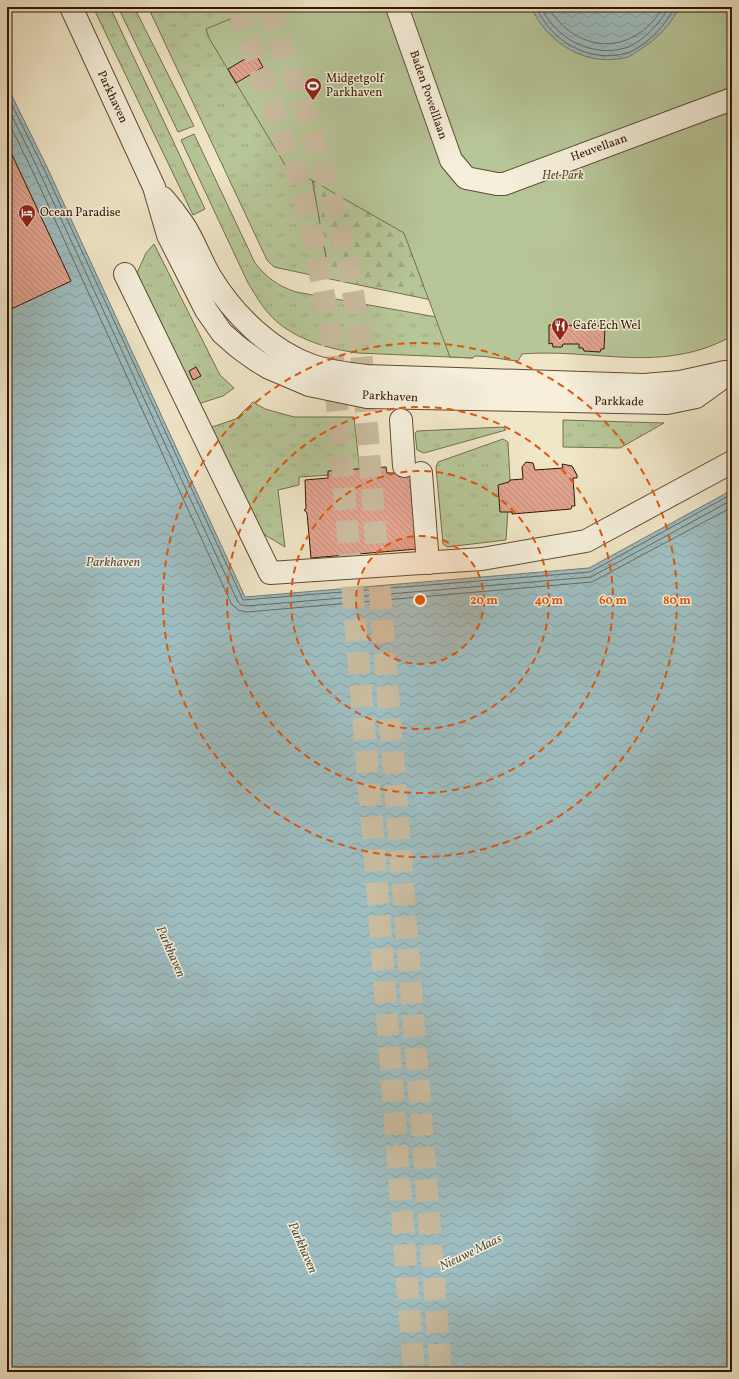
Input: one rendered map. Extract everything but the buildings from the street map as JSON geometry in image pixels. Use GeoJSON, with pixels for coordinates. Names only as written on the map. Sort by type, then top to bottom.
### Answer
{"type":"FeatureCollection","features":[{"type":"Feature","properties":{"kind":"street","name":"Parkhaven"},"geometry":{"type":"LineString","coordinates":[[71,7],[154,187],[184,225],[209,274],[234,309],[260,334],[291,356],[313,366],[346,374],[494,390]]}},
{"type":"Feature","properties":{"kind":"street","name":"Baden Powelllaan"},"geometry":{"type":"LineString","coordinates":[[397,7],[450,160],[466,178]]}},
{"type":"Feature","properties":{"kind":"street","name":"Heuvellaan"},"geometry":{"type":"LineString","coordinates":[[466,178],[497,184],[510,182],[732,99]]}},
{"type":"Feature","properties":{"kind":"street"},"geometry":{"type":"LineString","coordinates":[[125,274],[270,573],[482,559],[586,541],[732,462]]}},
{"type":"Feature","properties":{"kind":"street","name":"Parkkade"},"geometry":{"type":"LineString","coordinates":[[494,390],[644,385],[680,382],[732,370]]}},
{"type":"Feature","properties":{"kind":"street"},"geometry":{"type":"LineString","coordinates":[[401,420],[412,469],[428,563]]}},
{"type":"Feature","properties":{"kind":"green space"},"geometry":{"type":"Polygon","coordinates":[[[93,7],[110,7],[205,209],[193,215],[93,7]]]}},
{"type":"Feature","properties":{"kind":"green space"},"geometry":{"type":"Polygon","coordinates":[[[118,7],[134,7],[194,126],[178,132],[118,7]]]}},
{"type":"Feature","properties":{"kind":"green space"},"geometry":{"type":"Polygon","coordinates":[[[148,7],[269,7],[307,150],[330,279],[274,267],[267,260],[148,7]]]}},
{"type":"Feature","properties":{"kind":"green space","name":"Het Park"},"geometry":{"type":"Polygon","coordinates":[[[259,7],[732,7],[732,336],[706,348],[680,354],[654,357],[549,353],[522,354],[518,361],[481,356],[475,356],[473,358],[450,357],[404,233],[285,165],[209,38],[206,29],[259,7]]]}},
{"type":"Feature","properties":{"kind":"green space"},"geometry":{"type":"Polygon","coordinates":[[[350,7],[446,303],[330,279],[307,150],[350,7]]]}},
{"type":"Feature","properties":{"kind":"green space"},"geometry":{"type":"Polygon","coordinates":[[[194,134],[255,263],[268,277],[278,284],[296,292],[442,318],[473,358],[358,353],[347,351],[325,346],[303,338],[293,333],[275,320],[260,303],[248,283],[181,140],[194,134]]]}},
{"type":"Feature","properties":{"kind":"green space"},"geometry":{"type":"Polygon","coordinates":[[[154,244],[220,375],[234,388],[223,396],[198,404],[137,273],[146,253],[154,244]]]}},
{"type":"Feature","properties":{"kind":"green space"},"geometry":{"type":"Polygon","coordinates":[[[253,402],[265,409],[294,417],[354,417],[360,473],[299,477],[299,485],[278,490],[285,547],[265,535],[251,517],[209,428],[236,419],[253,402]]]}},
{"type":"Feature","properties":{"kind":"green space"},"geometry":{"type":"Polygon","coordinates":[[[563,420],[664,423],[620,448],[563,447],[563,420]]]}},
{"type":"Feature","properties":{"kind":"green space"},"geometry":{"type":"Polygon","coordinates":[[[503,427],[506,430],[424,453],[417,450],[415,433],[417,431],[503,427]]]}},
{"type":"Feature","properties":{"kind":"green space"},"geometry":{"type":"Polygon","coordinates":[[[503,439],[508,442],[510,480],[506,540],[447,547],[443,544],[436,467],[438,462],[503,439]]]}},
{"type":"Feature","properties":{"kind":"water"},"geometry":{"type":"Polygon","coordinates":[[[531,7],[680,7],[668,25],[647,45],[628,57],[613,60],[584,56],[570,50],[558,42],[548,32],[538,20],[531,7]]]}},
{"type":"Feature","properties":{"kind":"water","name":"Nieuwe Maas"},"geometry":{"type":"Polygon","coordinates":[[[7,86],[46,165],[245,597],[589,568],[732,490],[732,1372],[7,1372],[7,86]]]}},
{"type":"Feature","properties":{"kind":"tunnel"},"geometry":{"type":"LineString","coordinates":[[238,7],[298,180],[314,241],[331,333],[374,847],[414,1372]]}},
{"type":"Feature","properties":{"kind":"tunnel"},"geometry":{"type":"LineString","coordinates":[[269,7],[311,129],[338,221],[350,275],[361,349],[441,1372]]}},
{"type":"Feature","properties":{"kind":"place","name":"Midgetgolf Parkhaven"},"geometry":{"type":"Point","coordinates":[313,101]}},
{"type":"Feature","properties":{"kind":"place","name":"Ocean Paradise"},"geometry":{"type":"Point","coordinates":[27,228]}},
{"type":"Feature","properties":{"kind":"place","name":"Café Ech Wel"},"geometry":{"type":"Point","coordinates":[560,341]}}]}
